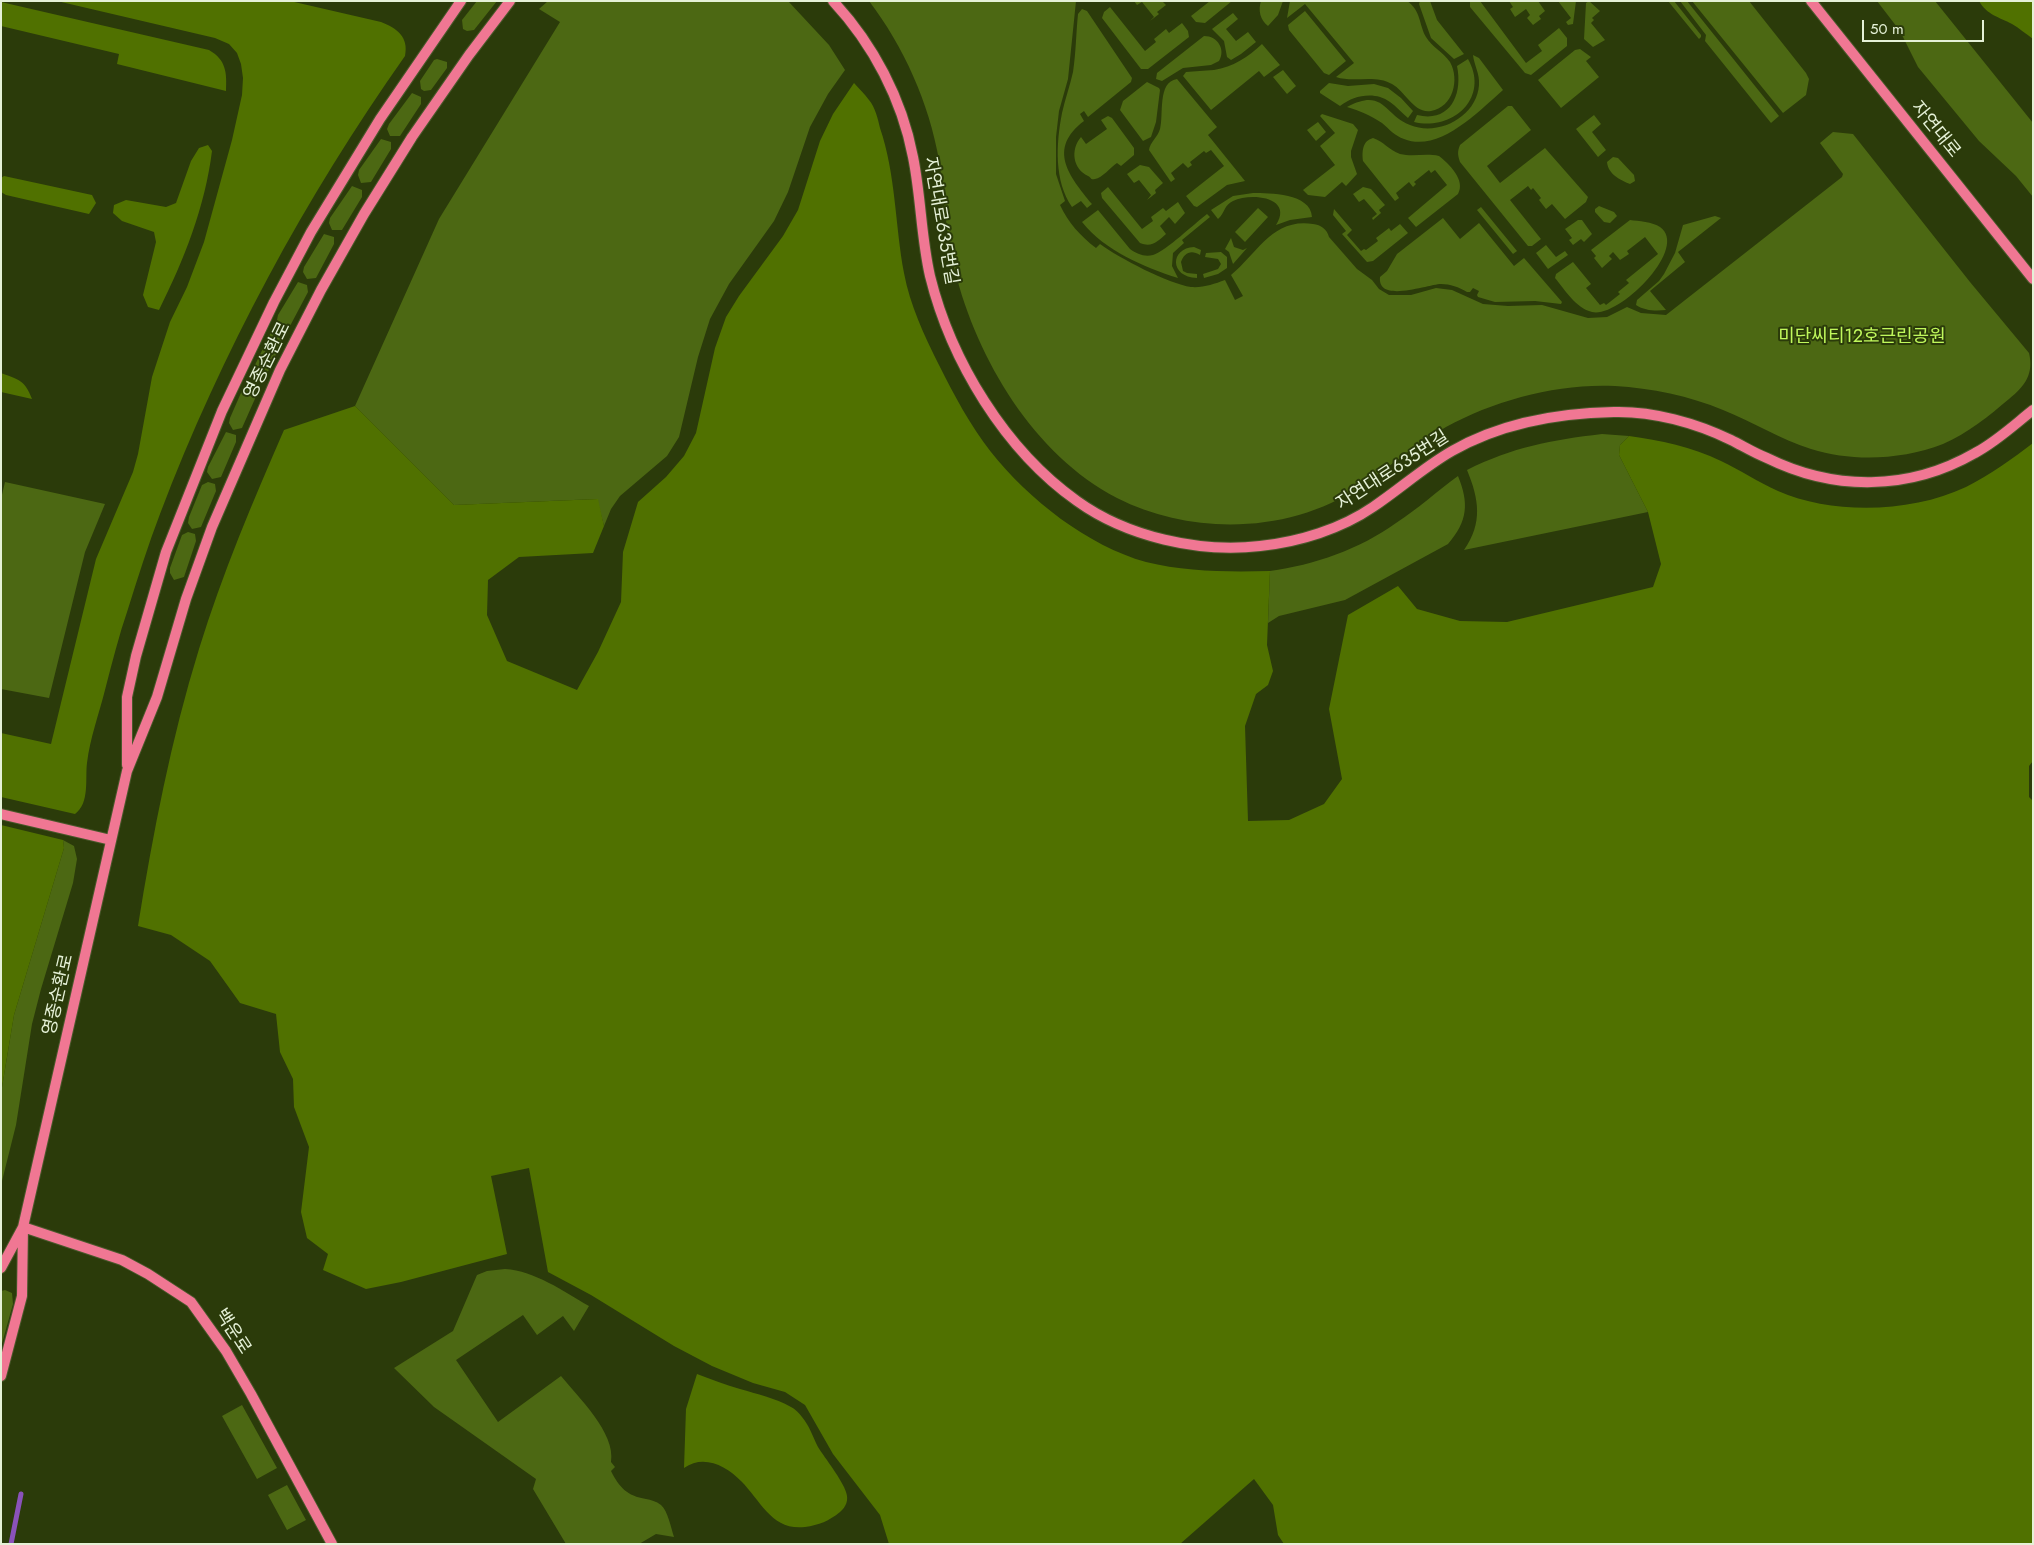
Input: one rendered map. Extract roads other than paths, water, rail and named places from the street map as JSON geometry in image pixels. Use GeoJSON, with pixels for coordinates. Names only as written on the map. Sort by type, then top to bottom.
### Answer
{"type":"FeatureCollection","features":[{"type":"Feature","properties":{"kind":"main road","name":"영종순환로"},"geometry":{"type":"LineString","coordinates":[[127,771],[127,697],[136,656],[166,552],[222,411],[274,302],[311,232],[380,119],[461,1]]}},
{"type":"Feature","properties":{"kind":"main road","name":"영종순환로"},"geometry":{"type":"LineString","coordinates":[[1,1376],[22,1296],[23,1227],[127,771],[157,697],[186,600],[212,527],[280,370],[321,290],[364,214],[417,130],[469,55],[510,1]]}},
{"type":"Feature","properties":{"kind":"main road","name":"자연대로635번길"},"geometry":{"type":"LineString","coordinates":[[833,1],[850,19],[872,52],[893,92],[907,131],[913,159],[923,236],[931,277],[957,349],[978,392],[1006,432],[1038,469],[1077,502],[1108,520],[1146,535],[1218,547],[1258,546],[1299,540],[1338,525],[1370,509],[1436,462],[1472,440],[1512,426],[1550,417],[1587,412],[1623,412],[1655,416],[1686,423],[1728,438],[1768,459],[1804,474],[1840,482],[1873,482],[1914,478],[1950,466],[1976,452],[2033,410]]}},
{"type":"Feature","properties":{"kind":"main road","name":"자연대로"},"geometry":{"type":"LineString","coordinates":[[1812,1],[2033,279]]}},
{"type":"Feature","properties":{"kind":"main road"},"geometry":{"type":"LineString","coordinates":[[1,814],[111,840]]}},
{"type":"Feature","properties":{"kind":"main road","name":"영종순환로"},"geometry":{"type":"LineString","coordinates":[[1,1268],[23,1227]]}},
{"type":"Feature","properties":{"kind":"main road","name":"백운로"},"geometry":{"type":"LineString","coordinates":[[23,1227],[122,1260],[148,1274],[191,1302],[200,1312],[226,1351],[332,1544]]}},
{"type":"Feature","properties":{"kind":"waterway"},"geometry":{"type":"LineString","coordinates":[[11,1544],[21,1494]]}},
{"type":"Feature","properties":{"kind":"park label","name":"미단씨티12호근린공원"},"geometry":{"type":"Point","coordinates":[1862,338]}}]}
